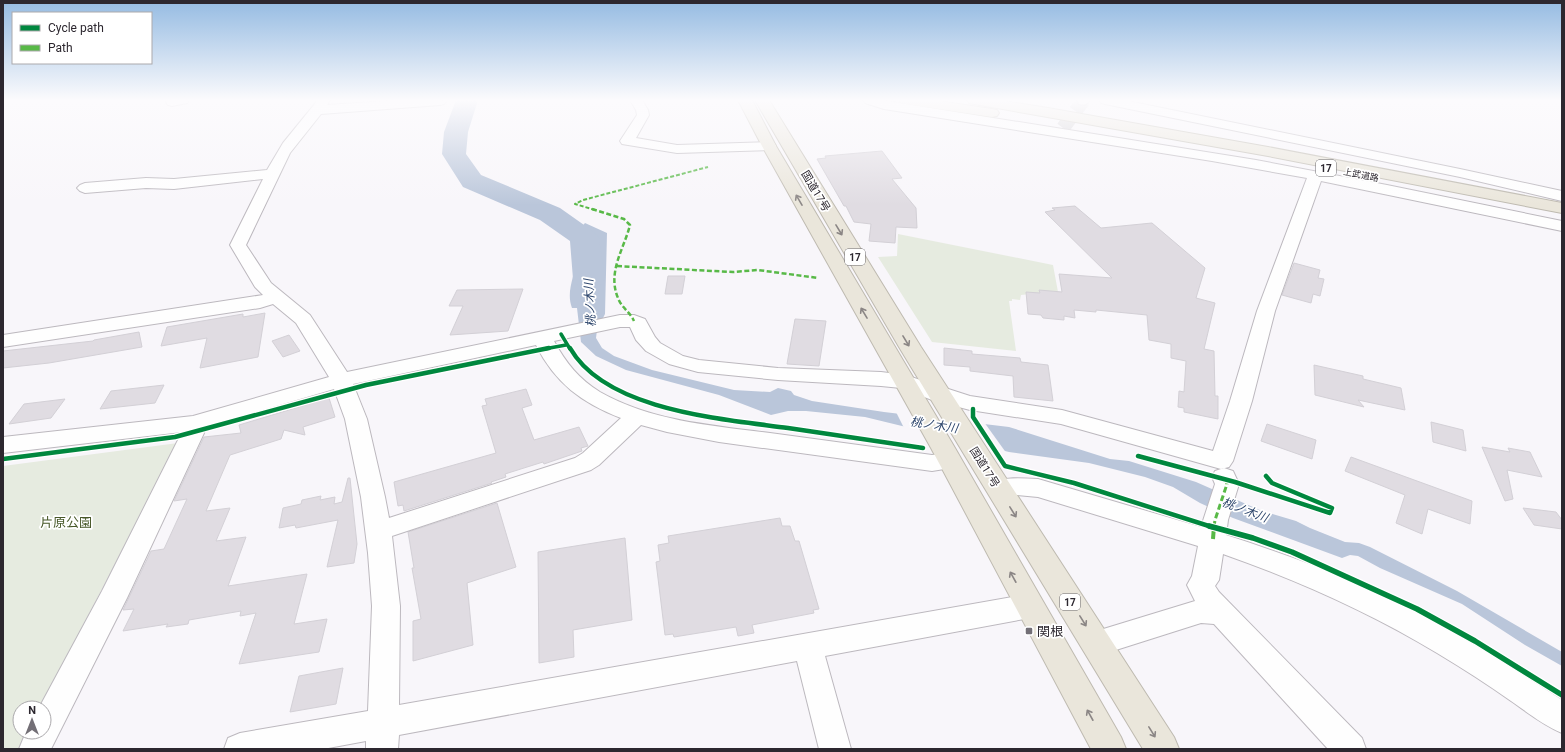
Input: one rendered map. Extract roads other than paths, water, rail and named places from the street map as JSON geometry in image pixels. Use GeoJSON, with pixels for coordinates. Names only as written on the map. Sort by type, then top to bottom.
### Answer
{"type":"FeatureCollection","features":[{"type":"Feature","properties":{"kind":"highway","name":"国道17号"},"geometry":{"type":"LineString","coordinates":[[763,135],[905,382],[1109,749]]}},
{"type":"Feature","properties":{"kind":"highway","name":"国道17号"},"geometry":{"type":"LineString","coordinates":[[783,135],[871,284],[1162,749]]}},
{"type":"Feature","properties":{"kind":"highway"},"geometry":{"type":"LineString","coordinates":[[1142,135],[1274,156]]}},
{"type":"Feature","properties":{"kind":"highway","name":"上武道路"},"geometry":{"type":"LineString","coordinates":[[1170,135],[1562,216]]}},
{"type":"Feature","properties":{"kind":"highway"},"geometry":{"type":"LineString","coordinates":[[1193,135],[1274,156]]}},
{"type":"Feature","properties":{"kind":"highway","name":"上武道路"},"geometry":{"type":"LineString","coordinates":[[1274,156],[1562,208]]}},
{"type":"Feature","properties":{"kind":"street"},"geometry":{"type":"LineString","coordinates":[[294,135],[290,140],[272,174],[238,245],[264,287],[303,319],[341,380],[356,419],[364,448],[378,531],[386,614],[386,657],[382,736]]}},
{"type":"Feature","properties":{"kind":"street"},"geometry":{"type":"LineString","coordinates":[[631,135],[627,141],[677,149],[768,146]]}},
{"type":"Feature","properties":{"kind":"street"},"geometry":{"type":"LineString","coordinates":[[1085,135],[1315,176],[1562,226]]}},
{"type":"Feature","properties":{"kind":"street"},"geometry":{"type":"LineString","coordinates":[[1278,135],[1460,172],[1562,196]]}},
{"type":"Feature","properties":{"kind":"street"},"geometry":{"type":"LineString","coordinates":[[85,188],[146,183],[174,184],[272,174]]}},
{"type":"Feature","properties":{"kind":"street"},"geometry":{"type":"LineString","coordinates":[[3,445],[194,423],[341,380],[620,321],[634,321],[638,323],[646,340],[653,347],[676,360],[698,366],[771,374],[880,379],[905,382],[946,404],[970,403],[1062,417],[1221,461],[1241,401],[1266,311],[1315,176]]}},
{"type":"Feature","properties":{"kind":"street"},"geometry":{"type":"LineString","coordinates":[[3,341],[260,302],[277,297]]}},
{"type":"Feature","properties":{"kind":"street"},"geometry":{"type":"LineString","coordinates":[[543,338],[550,355],[566,376],[577,386],[607,404],[636,417],[690,430],[932,463],[946,455]]}},
{"type":"Feature","properties":{"kind":"street"},"geometry":{"type":"LineString","coordinates":[[378,531],[583,464],[597,454],[636,417]]}},
{"type":"Feature","properties":{"kind":"street"},"geometry":{"type":"LineString","coordinates":[[52,715],[120,583],[193,433],[194,423]]}},
{"type":"Feature","properties":{"kind":"street"},"geometry":{"type":"LineString","coordinates":[[1226,481],[1214,530],[1205,580],[1201,585],[1202,589],[1221,613],[1350,749]]}},
{"type":"Feature","properties":{"kind":"street"},"geometry":{"type":"LineString","coordinates":[[998,488],[1017,486],[1038,488],[1214,530],[1402,619],[1443,641],[1562,718]]}},
{"type":"Feature","properties":{"kind":"street"},"geometry":{"type":"LineString","coordinates":[[240,749],[382,736],[808,647],[1030,606]]}},
{"type":"Feature","properties":{"kind":"street"},"geometry":{"type":"LineString","coordinates":[[1096,643],[1201,611],[1221,613]]}},
{"type":"Feature","properties":{"kind":"street"},"geometry":{"type":"LineString","coordinates":[[808,647],[835,749]]}},
{"type":"Feature","properties":{"kind":"street"},"geometry":{"type":"LineString","coordinates":[[35,749],[40,740]]}},
{"type":"Feature","properties":{"kind":"water"},"geometry":{"type":"Polygon","coordinates":[[[585,223],[607,233],[605,314],[597,330],[596,338],[602,348],[614,356],[652,370],[734,390],[770,392],[778,388],[791,391],[794,395],[812,401],[884,412],[1009,427],[1110,459],[1129,461],[1196,482],[1262,511],[1296,521],[1345,542],[1359,543],[1370,547],[1457,591],[1562,652],[1562,666],[1525,645],[1462,604],[1380,568],[1358,556],[1350,555],[1342,558],[1233,518],[1200,503],[1173,487],[1145,477],[1089,463],[1009,452],[865,417],[806,411],[788,411],[771,415],[719,395],[626,370],[596,356],[581,342],[577,308],[572,308],[570,301],[570,288],[575,268],[576,255],[570,240],[585,223]]]}},
{"type":"Feature","properties":{"kind":"waterway","name":"桃ノ木川"},"geometry":{"type":"LineString","coordinates":[[456,135],[454,154],[472,181],[550,214],[584,238],[589,279]]}},
{"type":"Feature","properties":{"kind":"place","name":"関根"},"geometry":{"type":"Point","coordinates":[1029,631]}},
{"type":"Feature","properties":{"kind":"park label","name":"片原公園"},"geometry":{"type":"Point","coordinates":[66,522]}}]}
